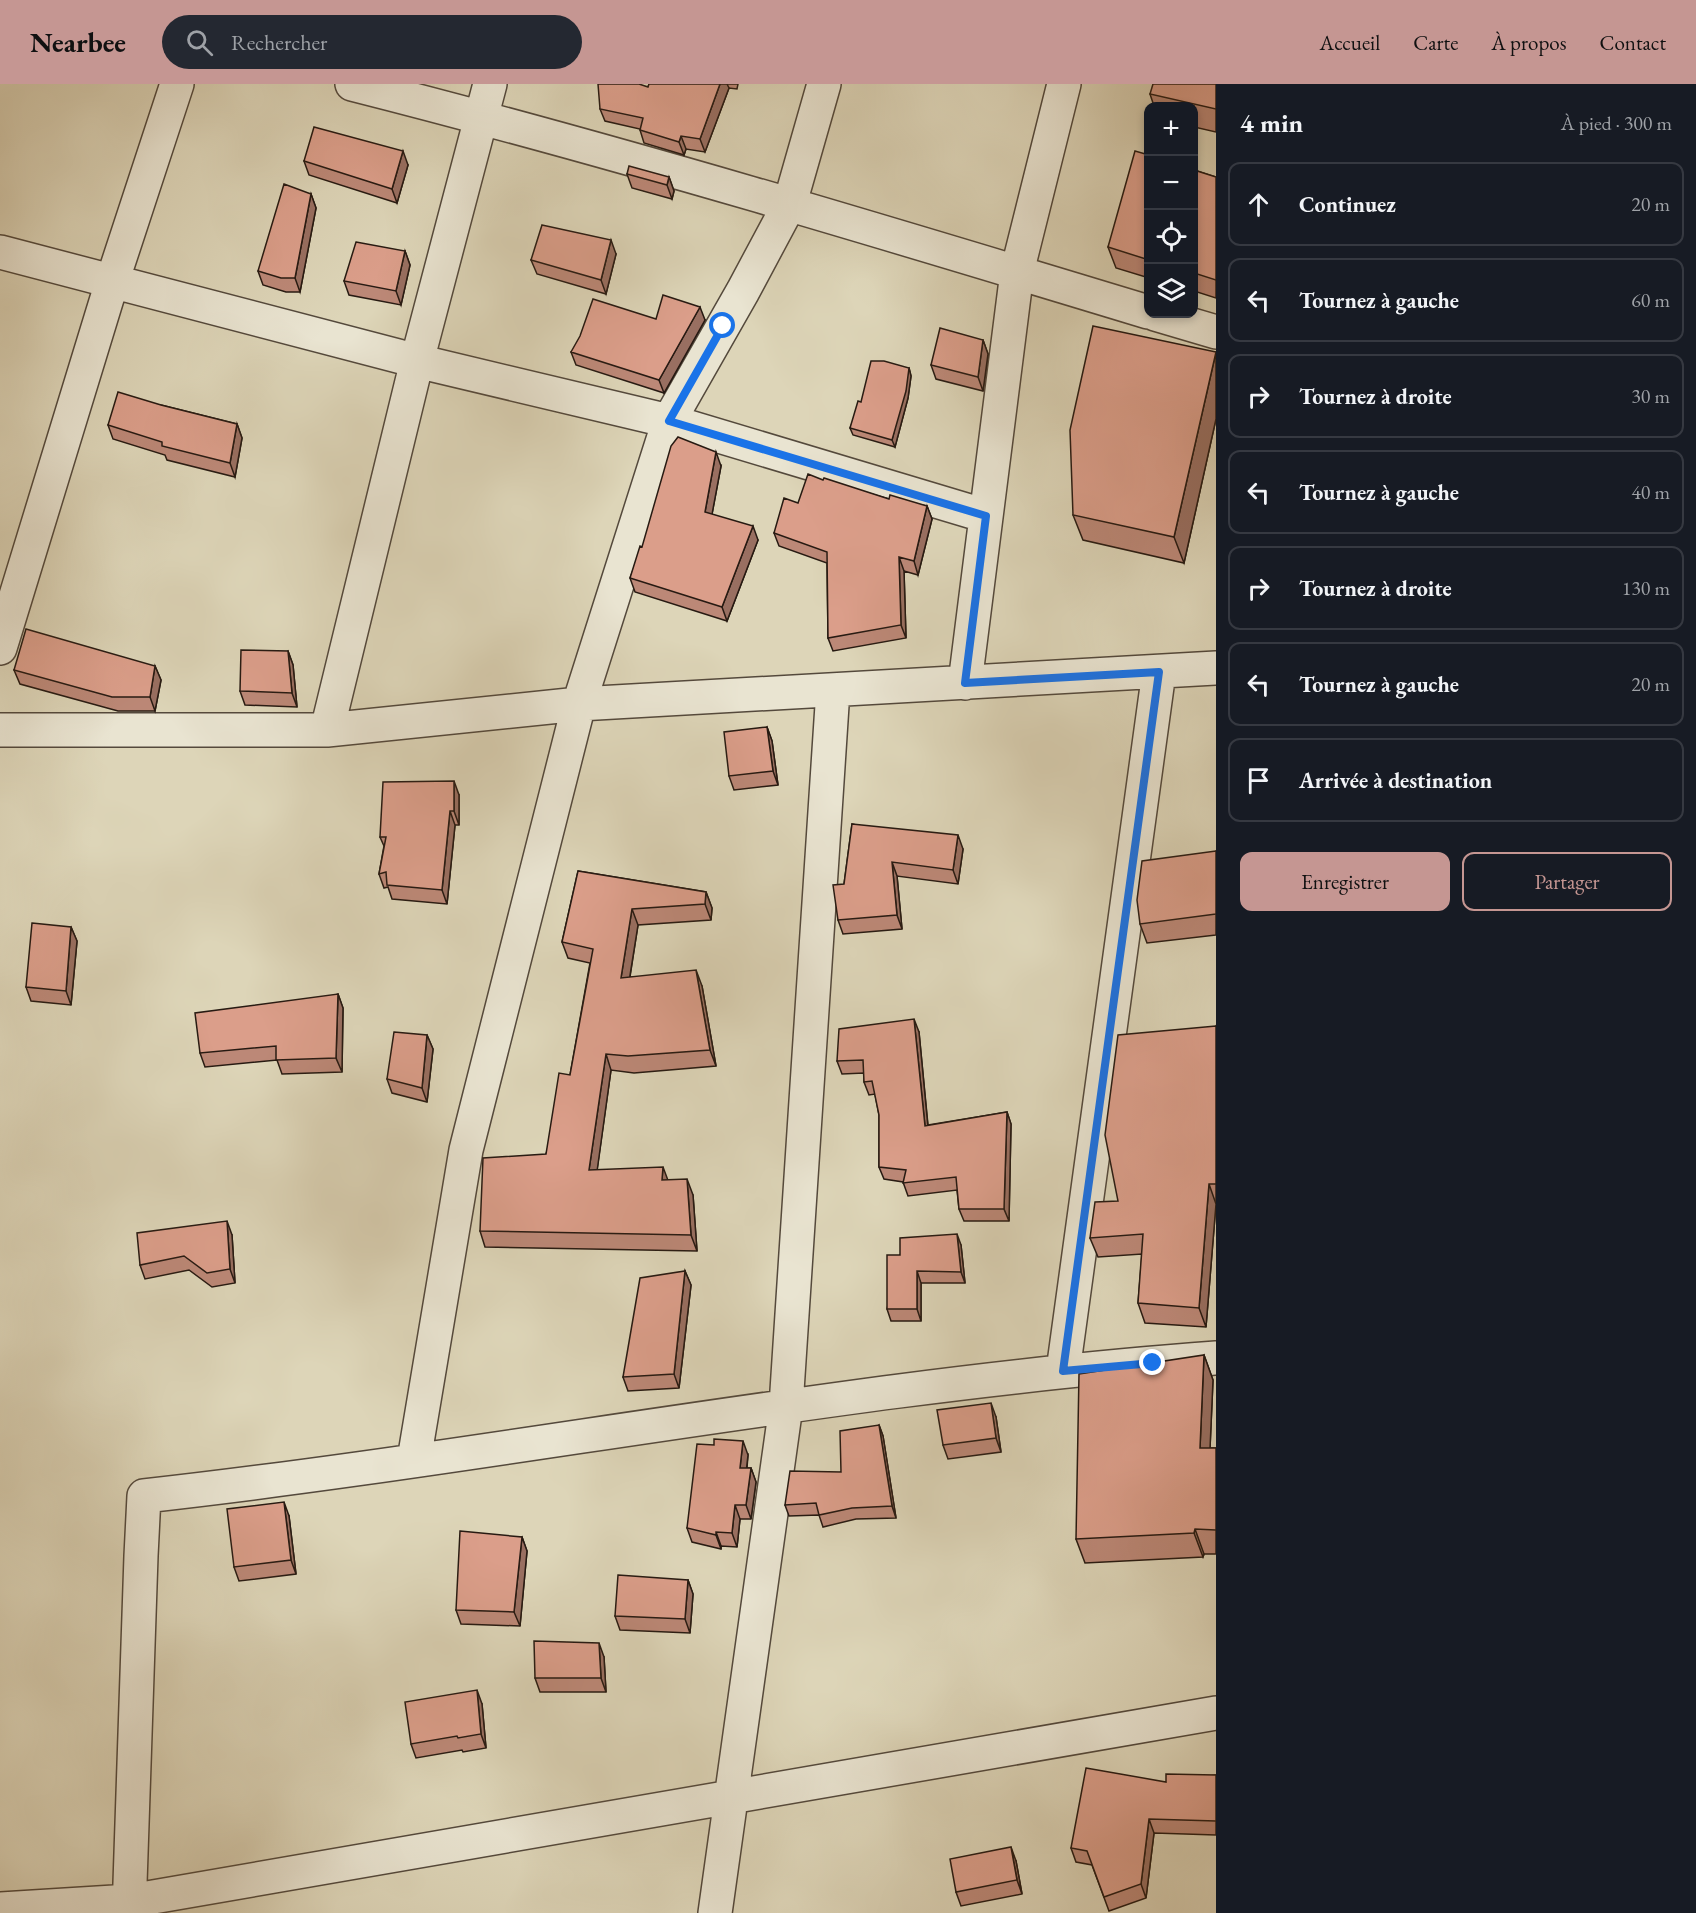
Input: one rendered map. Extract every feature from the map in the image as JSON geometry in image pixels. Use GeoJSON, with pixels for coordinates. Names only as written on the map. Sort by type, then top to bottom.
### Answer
{"type":"FeatureCollection","features":[{"type":"Feature","properties":{"kind":"street"},"geometry":{"type":"LineString","coordinates":[[0,648],[112,282],[177,84]]}},
{"type":"Feature","properties":{"kind":"street"},"geometry":{"type":"LineString","coordinates":[[352,84],[481,117],[790,203],[1144,310]]}},
{"type":"Feature","properties":{"kind":"street"},"geometry":{"type":"LineString","coordinates":[[327,730],[417,361],[490,84]]}},
{"type":"Feature","properties":{"kind":"street"},"geometry":{"type":"LineString","coordinates":[[414,1460],[466,1150],[579,704],[669,421],[790,203],[824,84]]}},
{"type":"Feature","properties":{"kind":"street"},"geometry":{"type":"LineString","coordinates":[[965,683],[1017,272],[1064,84]]}},
{"type":"Feature","properties":{"kind":"street"},"geometry":{"type":"LineString","coordinates":[[0,252],[417,361],[669,421],[986,516]]}},
{"type":"Feature","properties":{"kind":"street"},"geometry":{"type":"LineString","coordinates":[[1169,318],[1216,332]]}},
{"type":"Feature","properties":{"kind":"street"},"geometry":{"type":"LineString","coordinates":[[0,730],[327,730],[579,704],[1216,668]]}},
{"type":"Feature","properties":{"kind":"street"},"geometry":{"type":"LineString","coordinates":[[1063,1371],[1159,672]]}},
{"type":"Feature","properties":{"kind":"street"},"geometry":{"type":"LineString","coordinates":[[716,1913],[786,1406],[833,690]]}},
{"type":"Feature","properties":{"kind":"street"},"geometry":{"type":"LineString","coordinates":[[130,1907],[144,1496],[215,1488],[786,1406],[1063,1371],[1216,1358]]}},
{"type":"Feature","properties":{"kind":"street"},"geometry":{"type":"LineString","coordinates":[[0,1909],[130,1907],[1216,1713]]}},
{"type":"Feature","properties":{"kind":"building"},"geometry":{"type":"Polygon","coordinates":[[[598,84],[639,84],[648,87],[649,84],[720,84],[700,139],[681,136],[679,142],[640,130],[643,118],[600,109],[598,84]]]}},
{"type":"Feature","properties":{"kind":"building"},"geometry":{"type":"Polygon","coordinates":[[[1153,84],[1216,84],[1216,109],[1198,105],[1198,102],[1185,102],[1150,94],[1153,84]]]}},
{"type":"Feature","properties":{"kind":"building"},"geometry":{"type":"Polygon","coordinates":[[[314,127],[403,151],[392,189],[304,161],[314,127]]]}},
{"type":"Feature","properties":{"kind":"building"},"geometry":{"type":"Polygon","coordinates":[[[1135,151],[1144,154],[1144,258],[1108,247],[1135,151]]]}},
{"type":"Feature","properties":{"kind":"building"},"geometry":{"type":"Polygon","coordinates":[[[629,166],[669,177],[667,185],[627,174],[629,166]]]}},
{"type":"Feature","properties":{"kind":"building"},"geometry":{"type":"Polygon","coordinates":[[[1198,171],[1216,177],[1216,280],[1198,274],[1198,171]]]}},
{"type":"Feature","properties":{"kind":"building"},"geometry":{"type":"Polygon","coordinates":[[[284,184],[311,194],[295,278],[281,278],[258,271],[284,184]]]}},
{"type":"Feature","properties":{"kind":"building"},"geometry":{"type":"Polygon","coordinates":[[[542,225],[611,240],[601,280],[531,260],[542,225]]]}},
{"type":"Feature","properties":{"kind":"building"},"geometry":{"type":"Polygon","coordinates":[[[356,242],[405,251],[396,291],[344,281],[356,242]]]}},
{"type":"Feature","properties":{"kind":"building"},"geometry":{"type":"Polygon","coordinates":[[[663,295],[700,307],[659,380],[571,352],[580,336],[593,299],[656,319],[663,295]]]}},
{"type":"Feature","properties":{"kind":"building"},"geometry":{"type":"Polygon","coordinates":[[[1093,326],[1216,352],[1174,537],[1073,515],[1070,430],[1093,326]]]}},
{"type":"Feature","properties":{"kind":"building"},"geometry":{"type":"Polygon","coordinates":[[[940,328],[983,340],[978,377],[931,365],[940,328]]]}},
{"type":"Feature","properties":{"kind":"building"},"geometry":{"type":"Polygon","coordinates":[[[871,361],[884,361],[909,368],[906,391],[892,440],[850,428],[858,401],[861,402],[871,361]]]}},
{"type":"Feature","properties":{"kind":"building"},"geometry":{"type":"Polygon","coordinates":[[[118,392],[237,424],[230,463],[162,446],[162,442],[108,425],[118,392]]]}},
{"type":"Feature","properties":{"kind":"building"},"geometry":{"type":"Polygon","coordinates":[[[678,437],[716,452],[705,512],[753,526],[722,607],[630,578],[640,546],[642,547],[671,446],[678,437]]]}},
{"type":"Feature","properties":{"kind":"building"},"geometry":{"type":"Polygon","coordinates":[[[808,474],[889,499],[890,495],[927,506],[914,561],[899,557],[901,625],[828,638],[827,552],[774,533],[784,498],[798,503],[808,474]]]}},
{"type":"Feature","properties":{"kind":"building"},"geometry":{"type":"Polygon","coordinates":[[[26,629],[155,666],[150,697],[112,697],[14,670],[26,629]]]}},
{"type":"Feature","properties":{"kind":"building"},"geometry":{"type":"Polygon","coordinates":[[[241,650],[288,651],[292,693],[240,691],[241,650]]]}},
{"type":"Feature","properties":{"kind":"building"},"geometry":{"type":"Polygon","coordinates":[[[767,727],[773,771],[729,776],[724,732],[767,727]]]}},
{"type":"Feature","properties":{"kind":"building"},"geometry":{"type":"Polygon","coordinates":[[[454,781],[454,811],[450,811],[442,890],[387,885],[386,872],[379,874],[386,837],[380,837],[383,782],[454,781]]]}},
{"type":"Feature","properties":{"kind":"building"},"geometry":{"type":"Polygon","coordinates":[[[852,824],[958,835],[953,870],[892,862],[897,915],[838,920],[833,885],[844,884],[852,824]]]}},
{"type":"Feature","properties":{"kind":"building"},"geometry":{"type":"Polygon","coordinates":[[[1216,851],[1216,914],[1140,924],[1137,900],[1142,861],[1216,851]]]}},
{"type":"Feature","properties":{"kind":"building"},"geometry":{"type":"Polygon","coordinates":[[[578,871],[706,892],[705,904],[632,909],[621,978],[696,970],[710,1050],[628,1056],[606,1054],[589,1170],[663,1167],[662,1180],[687,1179],[691,1235],[480,1231],[483,1158],[546,1154],[559,1073],[570,1075],[593,949],[562,942],[578,871]]]}},
{"type":"Feature","properties":{"kind":"building"},"geometry":{"type":"Polygon","coordinates":[[[32,923],[71,927],[66,991],[26,987],[32,923]]]}},
{"type":"Feature","properties":{"kind":"building"},"geometry":{"type":"Polygon","coordinates":[[[338,994],[336,1058],[276,1060],[276,1046],[200,1053],[195,1013],[338,994]]]}},
{"type":"Feature","properties":{"kind":"building"},"geometry":{"type":"Polygon","coordinates":[[[914,1019],[925,1126],[1007,1112],[1004,1209],[959,1209],[956,1177],[903,1183],[906,1170],[879,1167],[879,1115],[872,1081],[864,1082],[863,1060],[837,1061],[839,1029],[914,1019]]]}},
{"type":"Feature","properties":{"kind":"building"},"geometry":{"type":"Polygon","coordinates":[[[1216,1026],[1216,1184],[1209,1184],[1199,1308],[1138,1303],[1143,1234],[1090,1238],[1095,1202],[1118,1201],[1105,1135],[1118,1035],[1216,1026]]]}},
{"type":"Feature","properties":{"kind":"building"},"geometry":{"type":"Polygon","coordinates":[[[394,1032],[427,1035],[422,1088],[387,1079],[394,1032]]]}},
{"type":"Feature","properties":{"kind":"building"},"geometry":{"type":"Polygon","coordinates":[[[227,1221],[230,1269],[207,1273],[184,1256],[140,1265],[137,1233],[227,1221]]]}},
{"type":"Feature","properties":{"kind":"building"},"geometry":{"type":"Polygon","coordinates":[[[957,1234],[961,1272],[917,1271],[917,1309],[887,1309],[887,1255],[900,1255],[900,1238],[957,1234]]]}},
{"type":"Feature","properties":{"kind":"building"},"geometry":{"type":"Polygon","coordinates":[[[685,1271],[674,1374],[623,1377],[640,1278],[685,1271]]]}},
{"type":"Feature","properties":{"kind":"building"},"geometry":{"type":"Polygon","coordinates":[[[1204,1355],[1200,1448],[1216,1448],[1216,1530],[1195,1529],[1194,1533],[1076,1539],[1079,1374],[1204,1355]]]}},
{"type":"Feature","properties":{"kind":"building"},"geometry":{"type":"Polygon","coordinates":[[[991,1403],[996,1438],[943,1445],[937,1410],[991,1403]]]}},
{"type":"Feature","properties":{"kind":"building"},"geometry":{"type":"Polygon","coordinates":[[[879,1425],[892,1506],[852,1508],[819,1515],[816,1503],[785,1505],[790,1471],[841,1472],[840,1431],[879,1425]]]}},
{"type":"Feature","properties":{"kind":"building"},"geometry":{"type":"Polygon","coordinates":[[[714,1439],[743,1441],[740,1468],[751,1468],[746,1505],[735,1505],[732,1533],[716,1532],[716,1535],[687,1528],[697,1444],[714,1445],[714,1439]]]}},
{"type":"Feature","properties":{"kind":"building"},"geometry":{"type":"Polygon","coordinates":[[[284,1502],[291,1560],[234,1567],[227,1509],[284,1502]]]}},
{"type":"Feature","properties":{"kind":"building"},"geometry":{"type":"Polygon","coordinates":[[[460,1531],[522,1537],[514,1612],[456,1610],[460,1531]]]}},
{"type":"Feature","properties":{"kind":"building"},"geometry":{"type":"Polygon","coordinates":[[[618,1575],[688,1580],[685,1619],[615,1616],[618,1575]]]}},
{"type":"Feature","properties":{"kind":"building"},"geometry":{"type":"Polygon","coordinates":[[[534,1641],[599,1643],[601,1678],[535,1678],[534,1641]]]}},
{"type":"Feature","properties":{"kind":"building"},"geometry":{"type":"Polygon","coordinates":[[[477,1690],[481,1734],[411,1744],[405,1702],[477,1690]]]}},
{"type":"Feature","properties":{"kind":"building"},"geometry":{"type":"Polygon","coordinates":[[[1086,1768],[1166,1782],[1166,1774],[1216,1775],[1216,1821],[1149,1819],[1141,1884],[1104,1897],[1087,1851],[1071,1848],[1086,1768]]]}},
{"type":"Feature","properties":{"kind":"building"},"geometry":{"type":"Polygon","coordinates":[[[1011,1847],[1017,1880],[956,1892],[950,1859],[1011,1847]]]}},
{"type":"Feature","properties":{"kind":"route"},"geometry":{"type":"LineString","coordinates":[[723,326],[669,421],[986,516],[965,683],[1159,672],[1063,1371],[1153,1363]]}}]}
